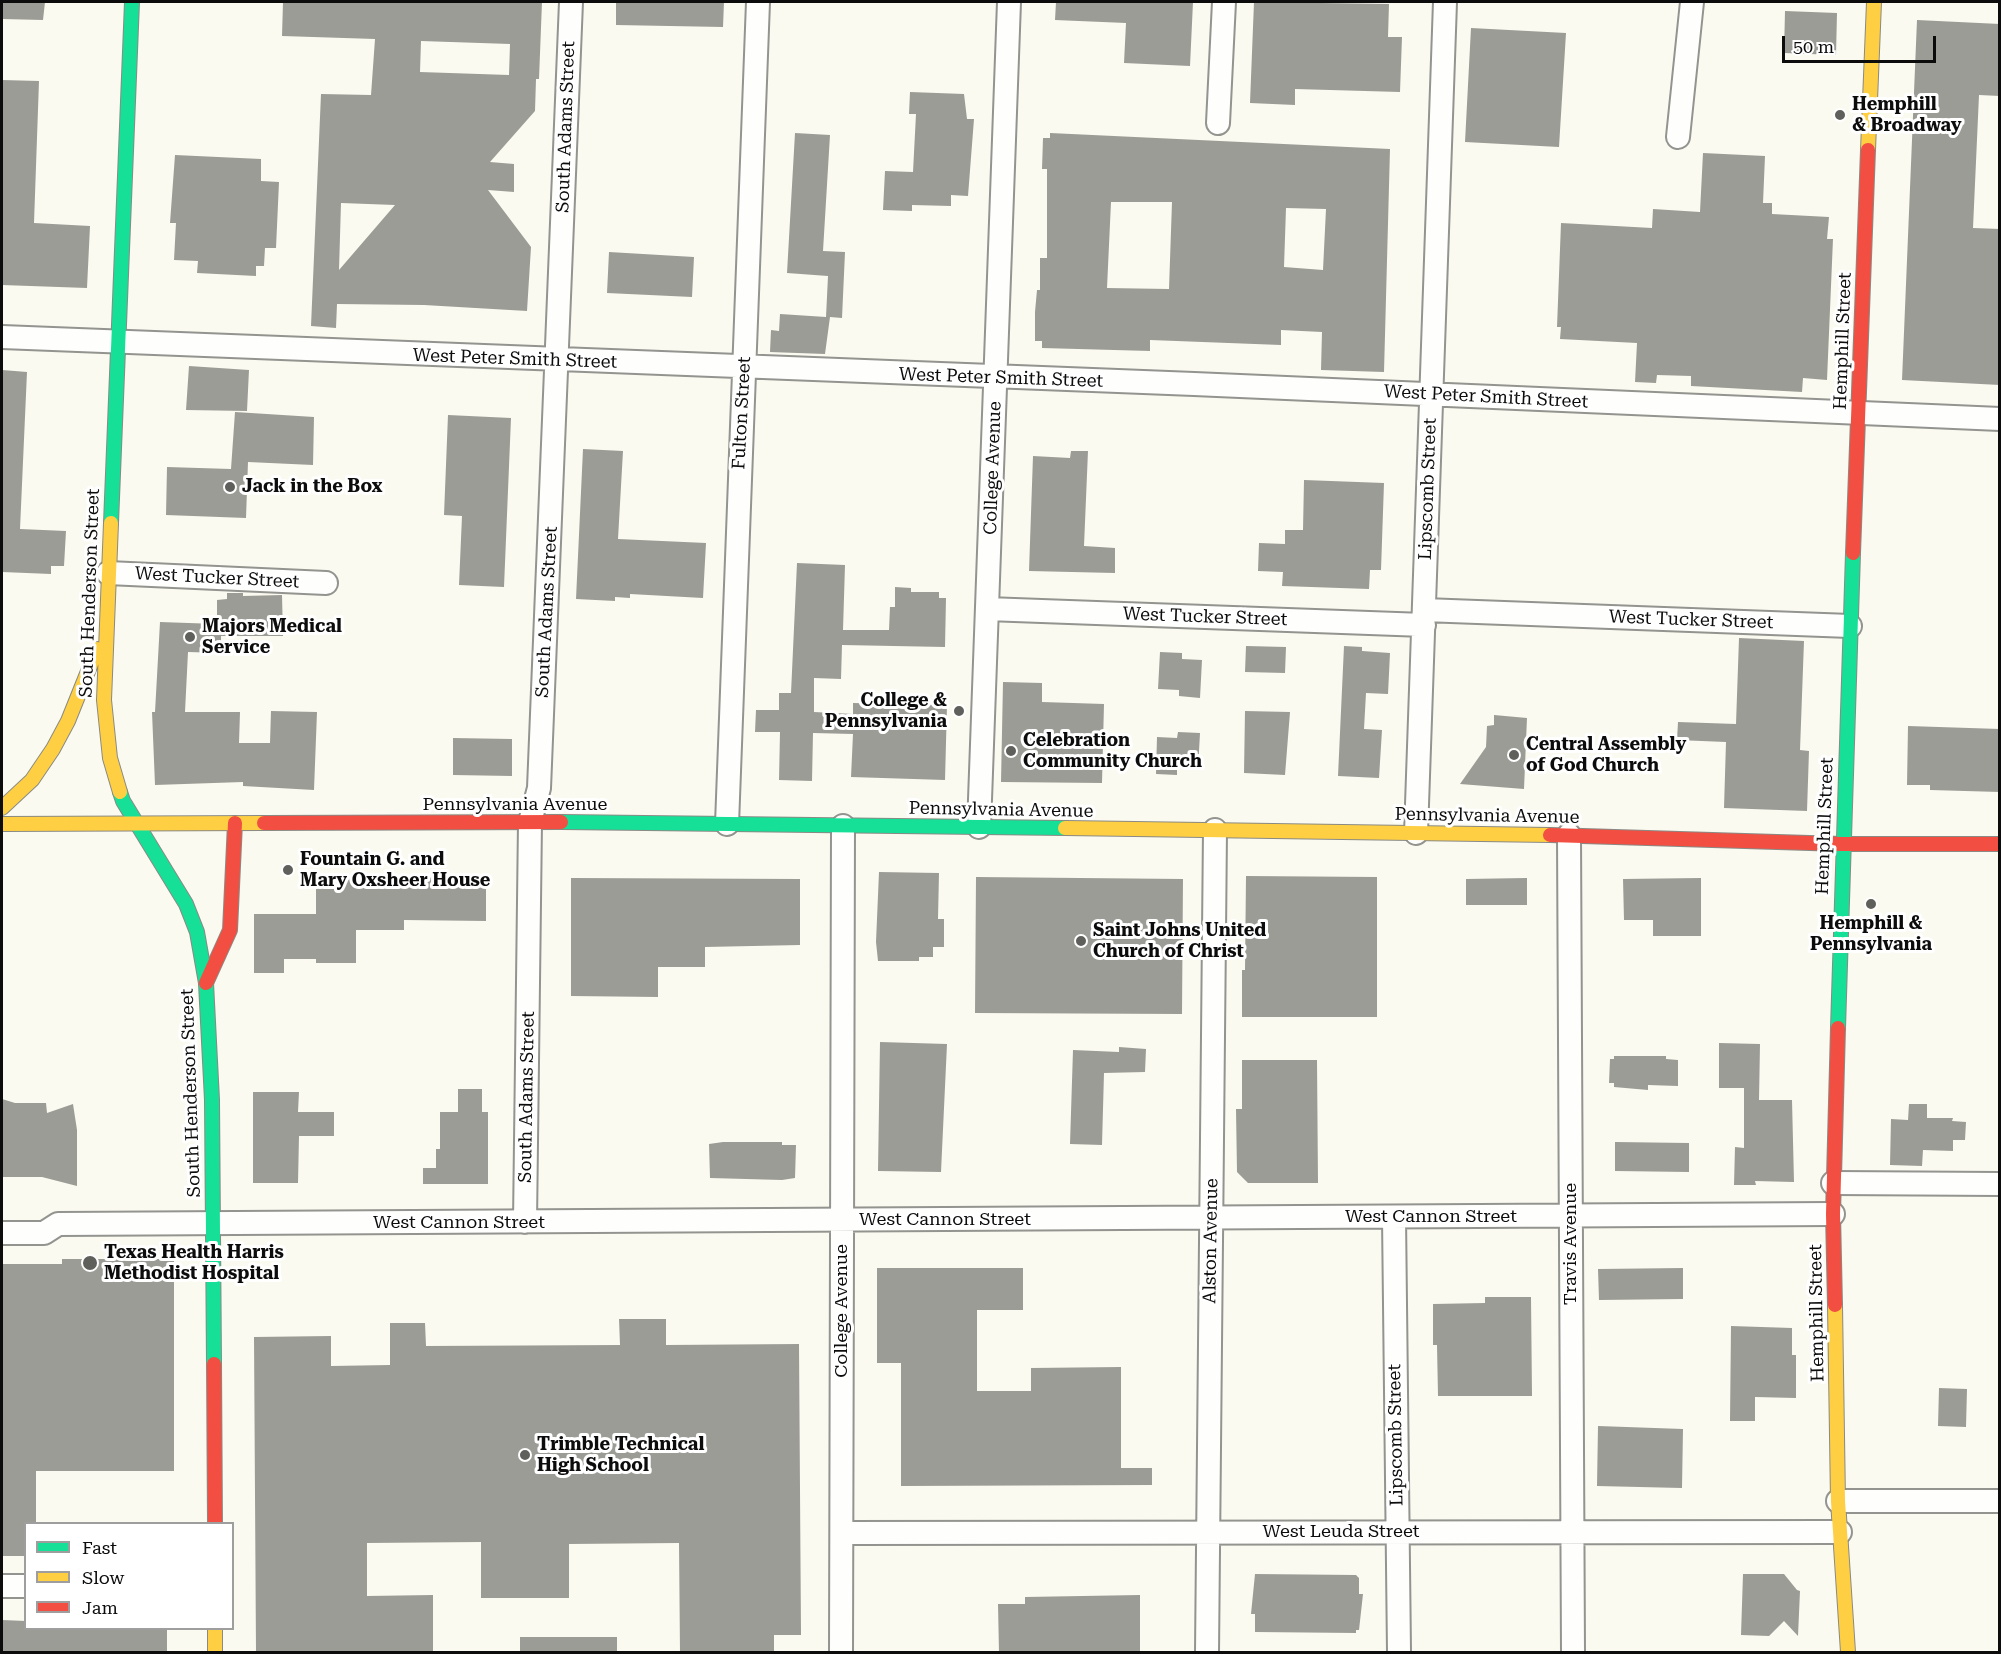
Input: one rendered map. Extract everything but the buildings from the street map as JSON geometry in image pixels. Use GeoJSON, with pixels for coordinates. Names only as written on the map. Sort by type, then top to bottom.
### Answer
{"type":"FeatureCollection","features":[{"type":"Feature","properties":{"kind":"street","name":"South Henderson Street"},"geometry":{"type":"LineString","coordinates":[[132,2],[104,700],[110,758],[123,801],[171,876],[186,904],[197,932],[206,983],[212,1100],[214,1522]]}},
{"type":"Feature","properties":{"kind":"street","name":"South Adams Street"},"geometry":{"type":"LineString","coordinates":[[525,1222],[530,822],[539,788],[571,2]]}},
{"type":"Feature","properties":{"kind":"street","name":"Fulton Street"},"geometry":{"type":"LineString","coordinates":[[727,824],[758,2]]}},
{"type":"Feature","properties":{"kind":"street","name":"College Avenue"},"geometry":{"type":"LineString","coordinates":[[979,827],[1010,2]]}},
{"type":"Feature","properties":{"kind":"street"},"geometry":{"type":"LineString","coordinates":[[1218,123],[1224,2]]}},
{"type":"Feature","properties":{"kind":"street","name":"Lipscomb Street"},"geometry":{"type":"LineString","coordinates":[[1416,833],[1445,2]]}},
{"type":"Feature","properties":{"kind":"street"},"geometry":{"type":"LineString","coordinates":[[1678,137],[1692,2]]}},
{"type":"Feature","properties":{"kind":"street","name":"Hemphill Street"},"geometry":{"type":"LineString","coordinates":[[1848,1653],[1838,1501],[1833,1183],[1842,844],[1874,2]]}},
{"type":"Feature","properties":{"kind":"street","name":"West Peter Smith Street"},"geometry":{"type":"LineString","coordinates":[[2,337],[2000,419]]}},
{"type":"Feature","properties":{"kind":"street","name":"West Tucker Street"},"geometry":{"type":"LineString","coordinates":[[108,573],[326,583]]}},
{"type":"Feature","properties":{"kind":"street","name":"West Tucker Street"},"geometry":{"type":"LineString","coordinates":[[987,609],[1850,626]]}},
{"type":"Feature","properties":{"kind":"street"},"geometry":{"type":"LineString","coordinates":[[2,808],[32,780],[53,749],[68,721],[105,632]]}},
{"type":"Feature","properties":{"kind":"street","name":"Pennsylvania Avenue"},"geometry":{"type":"LineString","coordinates":[[2,824],[530,822],[1569,835],[1842,844],[2000,844]]}},
{"type":"Feature","properties":{"kind":"street"},"geometry":{"type":"LineString","coordinates":[[206,983],[230,930],[236,823]]}},
{"type":"Feature","properties":{"kind":"street","name":"College Avenue"},"geometry":{"type":"LineString","coordinates":[[841,1653],[843,826]]}},
{"type":"Feature","properties":{"kind":"street","name":"Alston Avenue"},"geometry":{"type":"LineString","coordinates":[[1207,1653],[1215,830]]}},
{"type":"Feature","properties":{"kind":"street","name":"Travis Avenue"},"geometry":{"type":"LineString","coordinates":[[1569,835],[1573,1653]]}},
{"type":"Feature","properties":{"kind":"street"},"geometry":{"type":"LineString","coordinates":[[1833,1183],[2000,1184]]}},
{"type":"Feature","properties":{"kind":"street","name":"West Cannon Street"},"geometry":{"type":"LineString","coordinates":[[2,1219],[50,1219],[58,1224],[212,1224],[1833,1214]]}},
{"type":"Feature","properties":{"kind":"street","name":"Lipscomb Street"},"geometry":{"type":"LineString","coordinates":[[1394,1217],[1399,1653]]}},
{"type":"Feature","properties":{"kind":"street","name":"West Cannon Street"},"geometry":{"type":"LineString","coordinates":[[2,1233],[44,1233],[58,1224]]}},
{"type":"Feature","properties":{"kind":"street"},"geometry":{"type":"LineString","coordinates":[[1838,1501],[2000,1501]]}},
{"type":"Feature","properties":{"kind":"street","name":"West Leuda Street"},"geometry":{"type":"LineString","coordinates":[[842,1533],[1840,1532]]}},
{"type":"Feature","properties":{"kind":"street"},"geometry":{"type":"LineString","coordinates":[[2,1586],[24,1586]]}},
{"type":"Feature","properties":{"kind":"street"},"geometry":{"type":"LineString","coordinates":[[215,1630],[215,1653]]}},
{"type":"Feature","properties":{"kind":"traffic: fast"},"geometry":{"type":"LineString","coordinates":[[111,523],[132,2]]}},
{"type":"Feature","properties":{"kind":"traffic: fast"},"geometry":{"type":"LineString","coordinates":[[1838,1028],[1853,553]]}},
{"type":"Feature","properties":{"kind":"traffic: fast"},"geometry":{"type":"LineString","coordinates":[[120,792],[123,801],[186,904],[197,932],[206,983],[212,1100],[214,1364]]}},
{"type":"Feature","properties":{"kind":"traffic: fast"},"geometry":{"type":"LineString","coordinates":[[561,822],[1065,828]]}},
{"type":"Feature","properties":{"kind":"traffic: slow"},"geometry":{"type":"LineString","coordinates":[[1868,150],[1874,2]]}},
{"type":"Feature","properties":{"kind":"traffic: slow"},"geometry":{"type":"LineString","coordinates":[[111,523],[104,700],[110,758],[120,792]]}},
{"type":"Feature","properties":{"kind":"traffic: slow"},"geometry":{"type":"LineString","coordinates":[[2,808],[32,780],[53,749],[68,721],[97,649]]}},
{"type":"Feature","properties":{"kind":"traffic: slow"},"geometry":{"type":"LineString","coordinates":[[2,824],[264,823]]}},
{"type":"Feature","properties":{"kind":"traffic: slow"},"geometry":{"type":"LineString","coordinates":[[1065,828],[1550,835]]}},
{"type":"Feature","properties":{"kind":"traffic: slow"},"geometry":{"type":"LineString","coordinates":[[1835,1305],[1838,1501],[1848,1652]]}},
{"type":"Feature","properties":{"kind":"traffic: slow"},"geometry":{"type":"LineString","coordinates":[[215,1630],[215,1652]]}},
{"type":"Feature","properties":{"kind":"traffic: jam"},"geometry":{"type":"LineString","coordinates":[[1853,553],[1868,150]]}},
{"type":"Feature","properties":{"kind":"traffic: jam"},"geometry":{"type":"LineString","coordinates":[[264,823],[561,822]]}},
{"type":"Feature","properties":{"kind":"traffic: jam"},"geometry":{"type":"LineString","coordinates":[[206,983],[230,930],[235,823]]}},
{"type":"Feature","properties":{"kind":"traffic: jam"},"geometry":{"type":"LineString","coordinates":[[1550,835],[1842,844],[2000,844]]}},
{"type":"Feature","properties":{"kind":"traffic: jam"},"geometry":{"type":"LineString","coordinates":[[1835,1305],[1833,1214],[1838,1028]]}},
{"type":"Feature","properties":{"kind":"traffic: jam"},"geometry":{"type":"LineString","coordinates":[[214,1364],[215,1522]]}},
{"type":"Feature","properties":{"kind":"place","name":"Hemphill & Broadway"},"geometry":{"type":"Point","coordinates":[1840,115]}},
{"type":"Feature","properties":{"kind":"place","name":"Jack in the Box"},"geometry":{"type":"Point","coordinates":[230,487]}},
{"type":"Feature","properties":{"kind":"place","name":"Majors Medical Service"},"geometry":{"type":"Point","coordinates":[190,637]}},
{"type":"Feature","properties":{"kind":"place","name":"College & Pennsylvania"},"geometry":{"type":"Point","coordinates":[959,711]}},
{"type":"Feature","properties":{"kind":"place","name":"Celebration Community Church"},"geometry":{"type":"Point","coordinates":[1011,751]}},
{"type":"Feature","properties":{"kind":"place","name":"Central Assembly of God Church"},"geometry":{"type":"Point","coordinates":[1514,755]}},
{"type":"Feature","properties":{"kind":"place","name":"Fountain G. and Mary Oxsheer House"},"geometry":{"type":"Point","coordinates":[288,870]}},
{"type":"Feature","properties":{"kind":"place","name":"Hemphill & Pennsylvania"},"geometry":{"type":"Point","coordinates":[1871,904]}},
{"type":"Feature","properties":{"kind":"place","name":"Saint Johns United Church of Christ"},"geometry":{"type":"Point","coordinates":[1081,941]}},
{"type":"Feature","properties":{"kind":"place","name":"Texas Health Harris Methodist Hospital"},"geometry":{"type":"Point","coordinates":[90,1263]}},
{"type":"Feature","properties":{"kind":"place","name":"Trimble Technical High School"},"geometry":{"type":"Point","coordinates":[525,1455]}}]}
